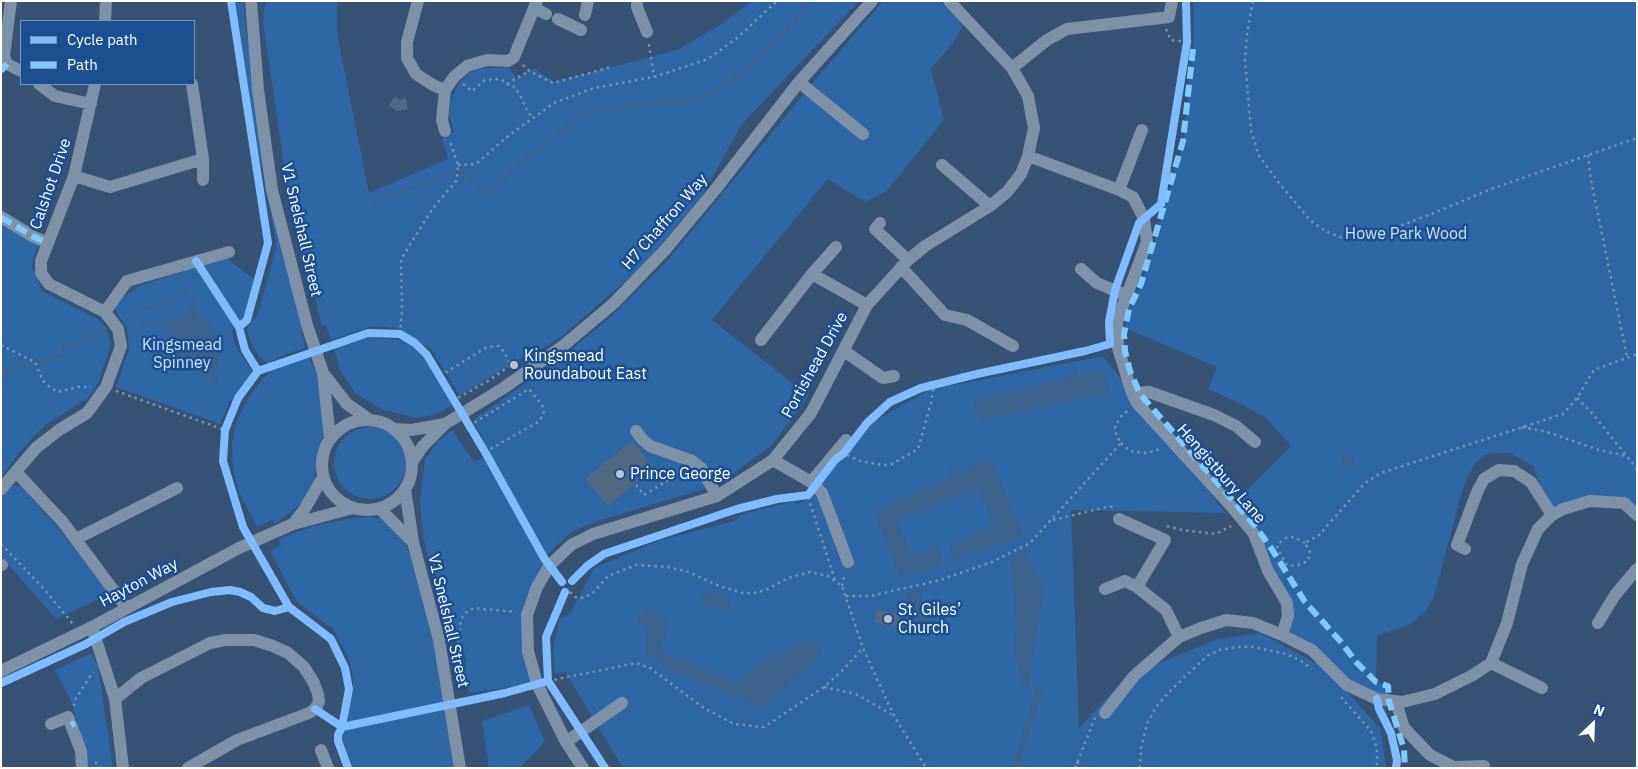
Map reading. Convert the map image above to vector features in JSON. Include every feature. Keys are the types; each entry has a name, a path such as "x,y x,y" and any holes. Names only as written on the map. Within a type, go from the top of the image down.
{"street":[{"path":"11,1 4,68 20,71"},
{"path":"105,20 106,1"},
{"name":"V1 Snelshall Street","path":"251,1 258,90 272,190 308,329 324,373 330,439"},
{"path":"418,1 407,42 407,58 416,74 445,90"},
{"path":"585,15 588,1"},
{"path":"637,1 637,7 647,32"},
{"name":"H7 Chaffron Way","path":"412,462 445,424 491,396 563,346 614,303 678,235 798,82 872,1"},
{"name":"Portishead Drive","path":"583,768 566,742 546,684 528,651 527,614 537,587 550,565 571,545 593,534 718,496 773,460 811,413 867,305 905,264 925,246 990,206 1007,192 1021,174 1028,156 1034,128 1028,96 1012,68 949,1"},
{"path":"1012,68 1048,40 1067,29 1169,17 1172,1"},
{"path":"445,131 442,120 445,90 454,77 467,66 487,60 508,61 514,57 535,5 552,16 581,30"},
{"path":"798,82 863,134"},
{"path":"41,85 55,96 91,104"},
{"name":"Calshot Drive","path":"1,217 34,237 48,243 74,176 95,85"},
{"path":"192,85 203,180"},
{"path":"1119,190 1142,130"},
{"name":"Hengistbury Lane","path":"1028,156 1133,197 1144,219 1148,242 1117,321 1118,344 1135,398 1254,534 1268,571 1287,603 1288,616 1282,635"},
{"path":"74,176 110,187 202,159"},
{"path":"942,165 990,206"},
{"path":"880,223 875,228 945,315 967,320 1013,346"},
{"path":"1,489 36,448 59,430 87,413 106,388 121,346 118,329 105,312 49,284 41,273 41,261 48,243"},
{"path":"761,340 812,274 836,247"},
{"path":"105,312 127,281 229,252"},
{"path":"1081,268 1097,283 1128,296"},
{"path":"812,274 867,305"},
{"path":"844,351 882,378 894,376"},
{"name":"V1 Snelshall Street","path":"324,373 347,404 370,420"},
{"path":"1135,398 1149,392 1214,415 1236,426 1255,442"},
{"path":"370,420 383,423 394,429 403,438 412,462 409,481 398,498 380,509 371,510 353,508 340,501 329,490 323,477 322,464 324,450 330,439 341,428 355,422 370,420"},
{"name":"H7 Chaffron Way","path":"394,429 411,430 445,424"},
{"path":"636,431 650,446 692,461 701,468 718,496"},
{"path":"809,490 848,443"},
{"path":"773,460 809,490 822,493 848,562"},
{"path":"1465,549 1457,545 1478,490 1484,479 1499,470 1514,471 1531,482 1552,514"},
{"path":"16,472 62,520 126,607"},
{"path":"293,524 304,510 323,477"},
{"path":"76,539 176,488"},
{"name":"V1 Snelshall Street","path":"405,489 413,542 439,640 460,768"},
{"path":"1105,713 1134,676 1179,637 1226,620 1252,623 1312,650 1348,685 1377,699 1396,702 1435,694 1473,675 1491,662 1506,623 1522,564 1538,529 1552,514 1563,508 1590,501 1624,503 1637,515"},
{"name":"Hayton Way","path":"1,670 92,627 126,607 268,534 293,524 353,508"},
{"name":"V1 Snelshall Street","path":"380,509 413,542"},
{"path":"1119,519 1165,540 1137,587"},
{"path":"1598,623 1614,596 1637,569"},
{"path":"1105,589 1125,582 1137,587 1166,610 1179,637"},
{"path":"92,627 115,699 123,768"},
{"path":"115,699 141,678 210,643 225,640 254,640 273,646 288,653 304,667 314,682 318,694 319,702 315,709 237,740 188,768"},
{"path":"1491,662 1542,688"},
{"path":"1396,702 1404,728 1430,755 1454,767 1484,766"},
{"path":"566,742 622,703"},
{"path":"51,724 71,713 82,751 82,768"},
{"path":"321,750 328,768"}],"path":[{"path":"408,338 396,334 402,309 401,259 433,208 457,180 458,165 476,164 508,136 554,103 594,88 654,77 708,59 737,38 777,1"},
{"path":"1252,1 1245,60 1251,130 1259,156 1310,220 1326,231 1340,237 1362,240 1491,189 1637,138"},
{"path":"1155,19 1156,23 1163,25 1169,33 1171,40 1187,38 1185,51"},
{"path":"647,32 654,77"},
{"path":"514,57 529,71 553,83 611,67"},
{"path":"506,84 529,71"},
{"path":"454,77 472,92 484,80 501,79 506,84 515,87 533,118"},
{"path":"1588,155 1594,197 1627,357"},
{"path":"1,346 36,363 43,381 58,392 78,387 106,388 225,434 228,422"},
{"path":"445,384 438,372 487,347 499,346 511,365 456,403 449,392"},
{"path":"1305,543 1319,535 1365,483 1381,473 1563,414 1577,398 1594,370 1637,354"},
{"path":"848,443 842,455 860,461 883,465 890,465 918,449 931,403 931,385 942,382"},
{"path":"469,426 529,389 542,406 544,414 538,422 483,449 490,460"},
{"path":"1135,398 1115,426 1120,444 1130,451 1144,453 1156,451 1170,440"},
{"path":"1577,398 1592,413 1637,469"},
{"path":"1521,427 1547,432 1599,450 1627,456"},
{"path":"846,596 871,596 940,580 992,562 1030,543 1120,444"},
{"path":"636,484 644,495 676,476 682,467 692,461"},
{"path":"809,490 835,581"},
{"path":"1294,537 1305,543 1310,552 1308,561 1291,566 1286,564 1277,547 1279,543 1286,538 1294,537"},
{"path":"1,544 50,595 69,617 78,633"},
{"path":"567,592 575,597 582,598 593,593 608,576 636,565 668,566 689,572 719,586 743,593 766,590 788,578 810,572 828,576 842,586 862,648 893,714 926,768"},
{"path":"458,644 461,620 465,613 474,608 507,610 527,614"},
{"path":"1140,768 1141,748 1147,724 1156,707 1207,656 1219,650 1254,647 1286,654 1301,660 1318,673"},
{"path":"548,672 546,684 636,663 650,668 704,708 734,724 764,727 824,687 842,671 862,648"},
{"path":"71,713 74,702 82,687 93,673 91,663"},
{"path":"824,687 856,694 893,714"},
{"path":"1337,692 1371,731 1377,748 1377,768"},
{"path":"92,758 101,768"},
{"path":"1077,762 1081,768"}],"green space":[{"path":"236,1 243,1 253,83 305,348 281,356 268,364 258,355 247,331 248,326 258,314 276,248 276,240 253,125"},
{"path":"268,1 337,1 337,34 369,193 448,159 442,139 454,132 449,115 451,100 458,84 469,73 483,68 510,68 516,79 534,68 554,82 677,50 720,25 752,1 859,1 742,124 703,194 642,267 561,337 528,357 526,355 460,396 431,349 406,333 395,328 372,326 331,340 326,325 322,326 287,185 263,22 264,8"},
{"path":"883,1 940,1 964,24 953,43 931,69 944,120 887,191 865,202 828,179 712,320 809,396 771,446 727,478 704,489 595,522 571,532 544,558 473,420 557,361 607,320 667,261 816,79"},
{"name":"Howe Park Wood","path":"1193,1 1637,1 1637,515 1624,503 1590,501 1552,515 1533,466 1510,453 1484,455 1473,466 1462,491 1434,597 1426,611 1411,624 1377,636 1376,681 1388,686 1389,701 1347,685 1312,650 1282,635 1287,603 1231,506 1291,446 1267,419 1241,404 1208,389 1217,367 1125,328 1129,309 1141,284 1154,243 1183,141 1194,36"},
{"name":"Kingsmead Spinney","path":"1,220 38,243 32,267 42,291 98,319 106,327 111,343 98,384 87,399 45,425 21,450 1,477"},
{"name":"Kingsmead Spinney","path":"226,258 254,279 245,314 232,331 235,345 253,372 229,403 220,424 116,387 129,350 127,328 114,308 123,297 141,285"},
{"path":"366,338 404,340 417,348 454,404 441,412 416,418 381,409 355,393 341,372 334,349"},
{"path":"308,356 315,370 320,369 325,417 314,479 303,502 275,524 273,520 257,527 239,492 233,471 232,444 236,423 248,398 272,370"},
{"path":"1103,356 1226,513 1071,510 1079,728 1127,676 1218,639 1260,633 1325,668 1380,728 1386,768 623,768 565,672 555,674 553,650 559,620 571,612 594,568 660,540 734,521 742,514 795,501 796,504 803,502 876,420 929,390"},
{"path":"370,427 390,433 400,443 406,463 400,483 390,493 370,499 350,493 340,483 334,463 340,443 350,433"},
{"path":"452,430 474,462 484,457 545,565 531,596 532,684 469,693 464,674 466,660 441,606 423,537 420,501 425,459 437,442"},
{"path":"4,486 21,486 56,525 110,594 56,619 1,556 1,489"},
{"path":"367,517 380,518 403,536 414,565 423,593 449,719 454,768 352,768 341,737 349,719 354,680 348,657 333,629 297,602 270,551 281,545 278,539 314,526"},
{"path":"91,653 98,666 113,768 86,768 85,753 72,703 55,670"},
{"path":"529,705 545,742 520,768 489,768 482,721"}],"shaded area":[{"path":"194,299 196,300 197,315 209,323 217,337 221,353 215,373 220,386 216,387 211,376 199,374 181,366 171,356 168,326 141,328 140,324 169,322 186,312"},
{"path":"1077,369 1078,376 1103,370 1111,393 980,420 973,400 1072,377 1071,370"},
{"path":"1353,453 1352,465 1341,469 1342,458"},
{"path":"991,458 1024,537 954,559 950,545 995,525 978,490 897,521 913,558 938,546 943,565 900,578 874,511 952,476 950,469 954,466 958,472"},
{"path":"1026,552 1044,587 1029,682 1031,687 1024,686 1013,651 1016,628 1011,559"},
{"path":"920,589 929,621 913,626 905,594"},
{"path":"717,592 730,598 731,609 723,611 713,608 703,602 700,595"},
{"path":"649,607 669,623 660,651 738,682 754,666 810,638 822,651 817,660 763,708 667,669 661,662 646,655 647,628 637,624 639,616"},
{"path":"1037,686 1044,688 1022,755 1022,768 1012,768"}],"building":[{"path":"395,96 399,100 406,98 408,109 396,111 389,105"},
{"name":"Prince George","path":"632,441 654,468 608,506 585,479"},
{"name":"St. Giles’ Church","path":"876,610 901,614 899,627 874,623"}],"waterway":[{"path":"372,204 449,173 467,176 485,193 586,111 654,101 674,104 697,99 732,82 787,30 812,1"},
{"path":"131,316 187,292"},
{"path":"1,372 61,356 65,346 81,343 104,331"}],"marked path":[{"path":"1193,49 1183,141 1141,284 1129,309 1124,334 1125,351 1130,371 1140,394 1256,527 1305,602 1357,663 1376,682 1388,686 1389,701 1404,749 1405,768"},
{"path":"1,71 7,64"},
{"path":"1,217 34,237 48,243"},
{"path":"71,725 75,723"}],"cycle path":[{"path":"231,1 268,243 247,320 239,327 245,350 258,371"},
{"path":"572,581 587,566 604,554 737,509 777,499 808,495 867,423 890,402 921,388 1110,344 1109,322 1115,290 1139,223 1161,204 1187,42 1186,1"},
{"path":"196,261 239,327"},
{"path":"548,681 505,693 342,727 349,689 345,668 331,639 289,607 243,527 223,461 225,430 238,398 258,371 368,333 400,334 415,343 427,355 485,452 544,558 562,582"},
{"path":"1,683 86,644 124,622 172,602 211,592 230,590 251,597 263,608 275,611 289,607"},
{"path":"565,592 546,637 548,681 605,768"},
{"path":"1377,699 1379,709 1391,733 1397,760 1396,768"},
{"path":"315,709 342,727 338,735 338,741 348,768"}],"place":[{"name":"Kingsmead Roundabout East","path":"514,365"},
{"name":"Prince George","path":"620,474"},
{"name":"St. Giles’ Church","path":"888,619"}]}
